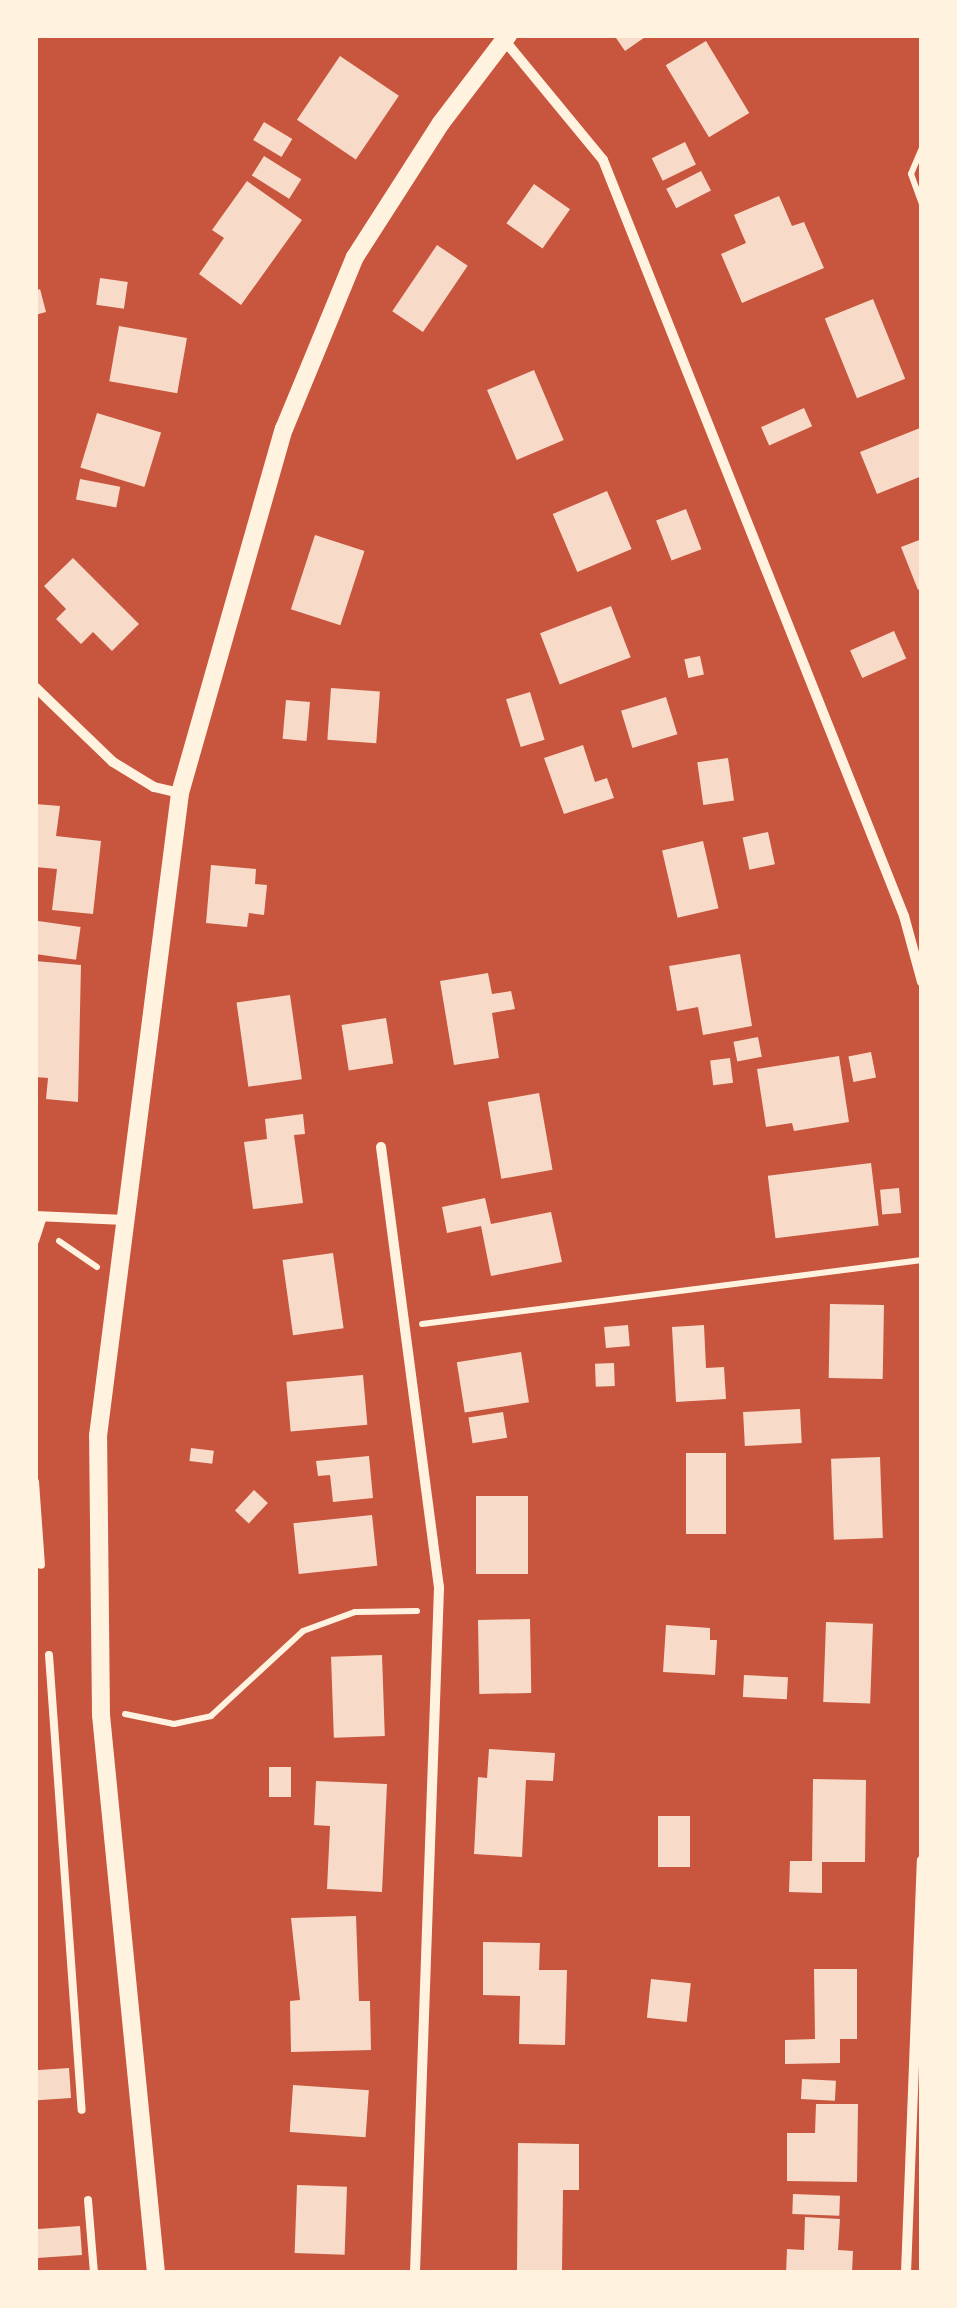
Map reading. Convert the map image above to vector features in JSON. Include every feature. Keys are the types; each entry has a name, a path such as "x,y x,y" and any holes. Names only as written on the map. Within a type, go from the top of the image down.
{"street":[{"path":"156,2273 101,1715 98,1436 180,793 284,430 355,257 441,122 507,38 603,160 904,916 922,982"},
{"path":"35,687 114,762 154,787 180,793"},
{"path":"381,1147 438,1613 414,2273"},
{"path":"39,1216 125,1220"},
{"path":"906,2273 922,1860"}],"lane":[{"path":"35,1241 39,1216"},
{"path":"35,1482 41,1565"},
{"path":"49,1655 82,2110"},
{"path":"88,2200 94,2273"}],"path":[{"path":"922,148 911,174 922,204"},
{"path":"404,1326 922,1260"},
{"path":"101,1715 133,1713 174,1724 212,1716 303,1630 356,1612 438,1613"}],"building":[{"path":"614,35 648,35 625,51"},
{"path":"706,41 749,113 709,137 666,65"},
{"path":"340,56 399,96 356,160 297,120"},
{"path":"264,122 292,139 281,157 253,140"},
{"path":"685,142 696,164 663,181 652,158"},
{"path":"264,156 301,179 289,199 252,176"},
{"path":"701,171 711,191 676,208 666,189"},
{"path":"247,181 302,220 241,305 199,274 224,238 212,230"},
{"path":"534,184 570,209 543,249 506,223"},
{"path":"779,196 792,226 804,222 824,268 742,303 721,254 746,243 734,215"},
{"path":"437,245 468,266 423,332 392,311"},
{"path":"100,278 128,282 124,309 96,305"},
{"path":"40,289 46,312 35,315 35,291"},
{"path":"873,299 905,379 857,398 825,318"},
{"path":"119,326 187,338 177,393 109,381"},
{"path":"534,370 564,440 517,460 487,390"},
{"path":"804,408 812,426 769,445 761,427"},
{"path":"97,413 161,433 144,487 80,468"},
{"path":"920,428 922,476 877,494 860,452"},
{"path":"80,479 120,487 116,507 76,500"},
{"path":"607,491 632,549 577,572 553,514"},
{"path":"686,509 701,549 672,561 656,520"},
{"path":"315,535 364,551 340,625 291,609"},
{"path":"922,539 922,588 918,590 901,547"},
{"path":"73,558 139,624 112,651 93,632 81,644 56,619 66,609 44,586"},
{"path":"611,606 631,657 560,685 540,633"},
{"path":"894,631 906,658 862,678 850,651"},
{"path":"700,656 704,675 688,678 684,659"},
{"path":"331,688 380,691 376,743 327,740"},
{"path":"530,692 545,740 521,747 506,699"},
{"path":"666,697 677,734 632,748 621,711"},
{"path":"286,700 310,702 307,741 283,739"},
{"path":"583,745 595,782 607,778 614,798 564,814 544,758"},
{"path":"728,758 734,801 703,805 697,762"},
{"path":"35,804 60,806 56,836 101,841 93,914 52,910 57,869 35,867"},
{"path":"768,832 775,864 749,870 743,837"},
{"path":"703,841 719,908 678,918 662,850"},
{"path":"211,865 256,869 255,884 267,885 264,915 249,913 247,927 206,923"},
{"path":"38,921 81,927 76,960 35,954"},
{"path":"740,954 752,1026 703,1035 698,1007 677,1011 669,966"},
{"path":"35,961 81,965 78,1102 46,1099 48,1078 35,1077"},
{"path":"488,973 492,994 511,991 515,1009 492,1013 499,1058 454,1065 440,981"},
{"path":"290,995 302,1079 248,1087 237,1003"},
{"path":"386,1018 393,1063 349,1070 342,1025"},
{"path":"758,1037 762,1057 737,1061 733,1042"},
{"path":"871,1052 876,1078 853,1082 848,1056"},
{"path":"839,1056 849,1122 794,1131 792,1123 766,1127 757,1069"},
{"path":"730,1058 733,1083 713,1085 710,1060"},
{"path":"539,1093 553,1170 501,1179 488,1102"},
{"path":"303,1114 305,1134 294,1135 303,1203 253,1209 244,1142 267,1139 265,1119"},
{"path":"871,1163 879,1226 775,1238 768,1176"},
{"path":"899,1188 901,1213 882,1215 880,1190"},
{"path":"485,1198 491,1224 551,1212 562,1262 491,1276 481,1226 447,1233 442,1207"},
{"path":"333,1253 344,1328 293,1335 282,1260"},
{"path":"830,1304 884,1305 883,1379 829,1378"},
{"path":"628,1325 630,1346 606,1348 604,1327"},
{"path":"704,1325 706,1368 724,1367 726,1399 676,1402 672,1327"},
{"path":"521,1352 529,1402 465,1413 457,1362"},
{"path":"614,1363 615,1386 596,1387 595,1364"},
{"path":"363,1375 367,1425 291,1432 286,1382"},
{"path":"800,1409 802,1443 745,1446 743,1412"},
{"path":"503,1412 507,1438 472,1443 468,1417"},
{"path":"191,1448 214,1451 212,1464 189,1461"},
{"path":"686,1453 726,1453 726,1534 686,1534"},
{"path":"369,1456 373,1498 333,1502 330,1475 318,1476 316,1461"},
{"path":"880,1457 883,1538 834,1540 831,1459"},
{"path":"254,1490 268,1503 249,1523 235,1510"},
{"path":"476,1496 528,1496 528,1574 476,1574"},
{"path":"372,1515 377,1566 299,1574 293,1523"},
{"path":"530,1619 531,1693 479,1694 478,1620"},
{"path":"826,1622 873,1624 870,1704 823,1702"},
{"path":"666,1625 710,1628 710,1640 717,1640 715,1675 663,1672"},
{"path":"382,1655 385,1736 334,1738 331,1657"},
{"path":"744,1675 788,1677 787,1699 743,1697"},
{"path":"489,1749 555,1753 553,1781 526,1780 522,1857 474,1854 478,1777 487,1778"},
{"path":"269,1767 291,1767 291,1797 269,1797"},
{"path":"813,1779 866,1780 865,1862 822,1862 822,1893 789,1892 790,1861 812,1861"},
{"path":"316,1781 387,1784 382,1892 327,1889 330,1826 314,1825"},
{"path":"658,1816 690,1816 690,1867 658,1867"},
{"path":"356,1916 359,2001 370,2001 371,2050 291,2052 290,2001 300,2000 291,1918"},
{"path":"483,1942 540,1943 539,1970 567,1970 565,2045 519,2044 520,1996 483,1995"},
{"path":"814,1969 857,1969 857,2039 840,2039 840,2063 785,2064 785,2040 815,2039"},
{"path":"651,1979 691,1983 687,2022 647,2018"},
{"path":"69,2068 71,2098 37,2100 35,2070"},
{"path":"802,2079 836,2081 835,2101 801,2099"},
{"path":"293,2085 369,2090 366,2137 290,2132"},
{"path":"816,2104 858,2104 857,2182 787,2181 787,2133 815,2133"},
{"path":"518,2143 579,2144 579,2190 563,2190 562,2271 517,2271"},
{"path":"297,2185 347,2187 345,2255 295,2253"},
{"path":"793,2194 840,2196 839,2216 792,2214"},
{"path":"805,2217 840,2219 838,2250 853,2251 852,2273 786,2273 787,2249 804,2250"},
{"path":"80,2226 82,2255 37,2258 35,2229"}]}
